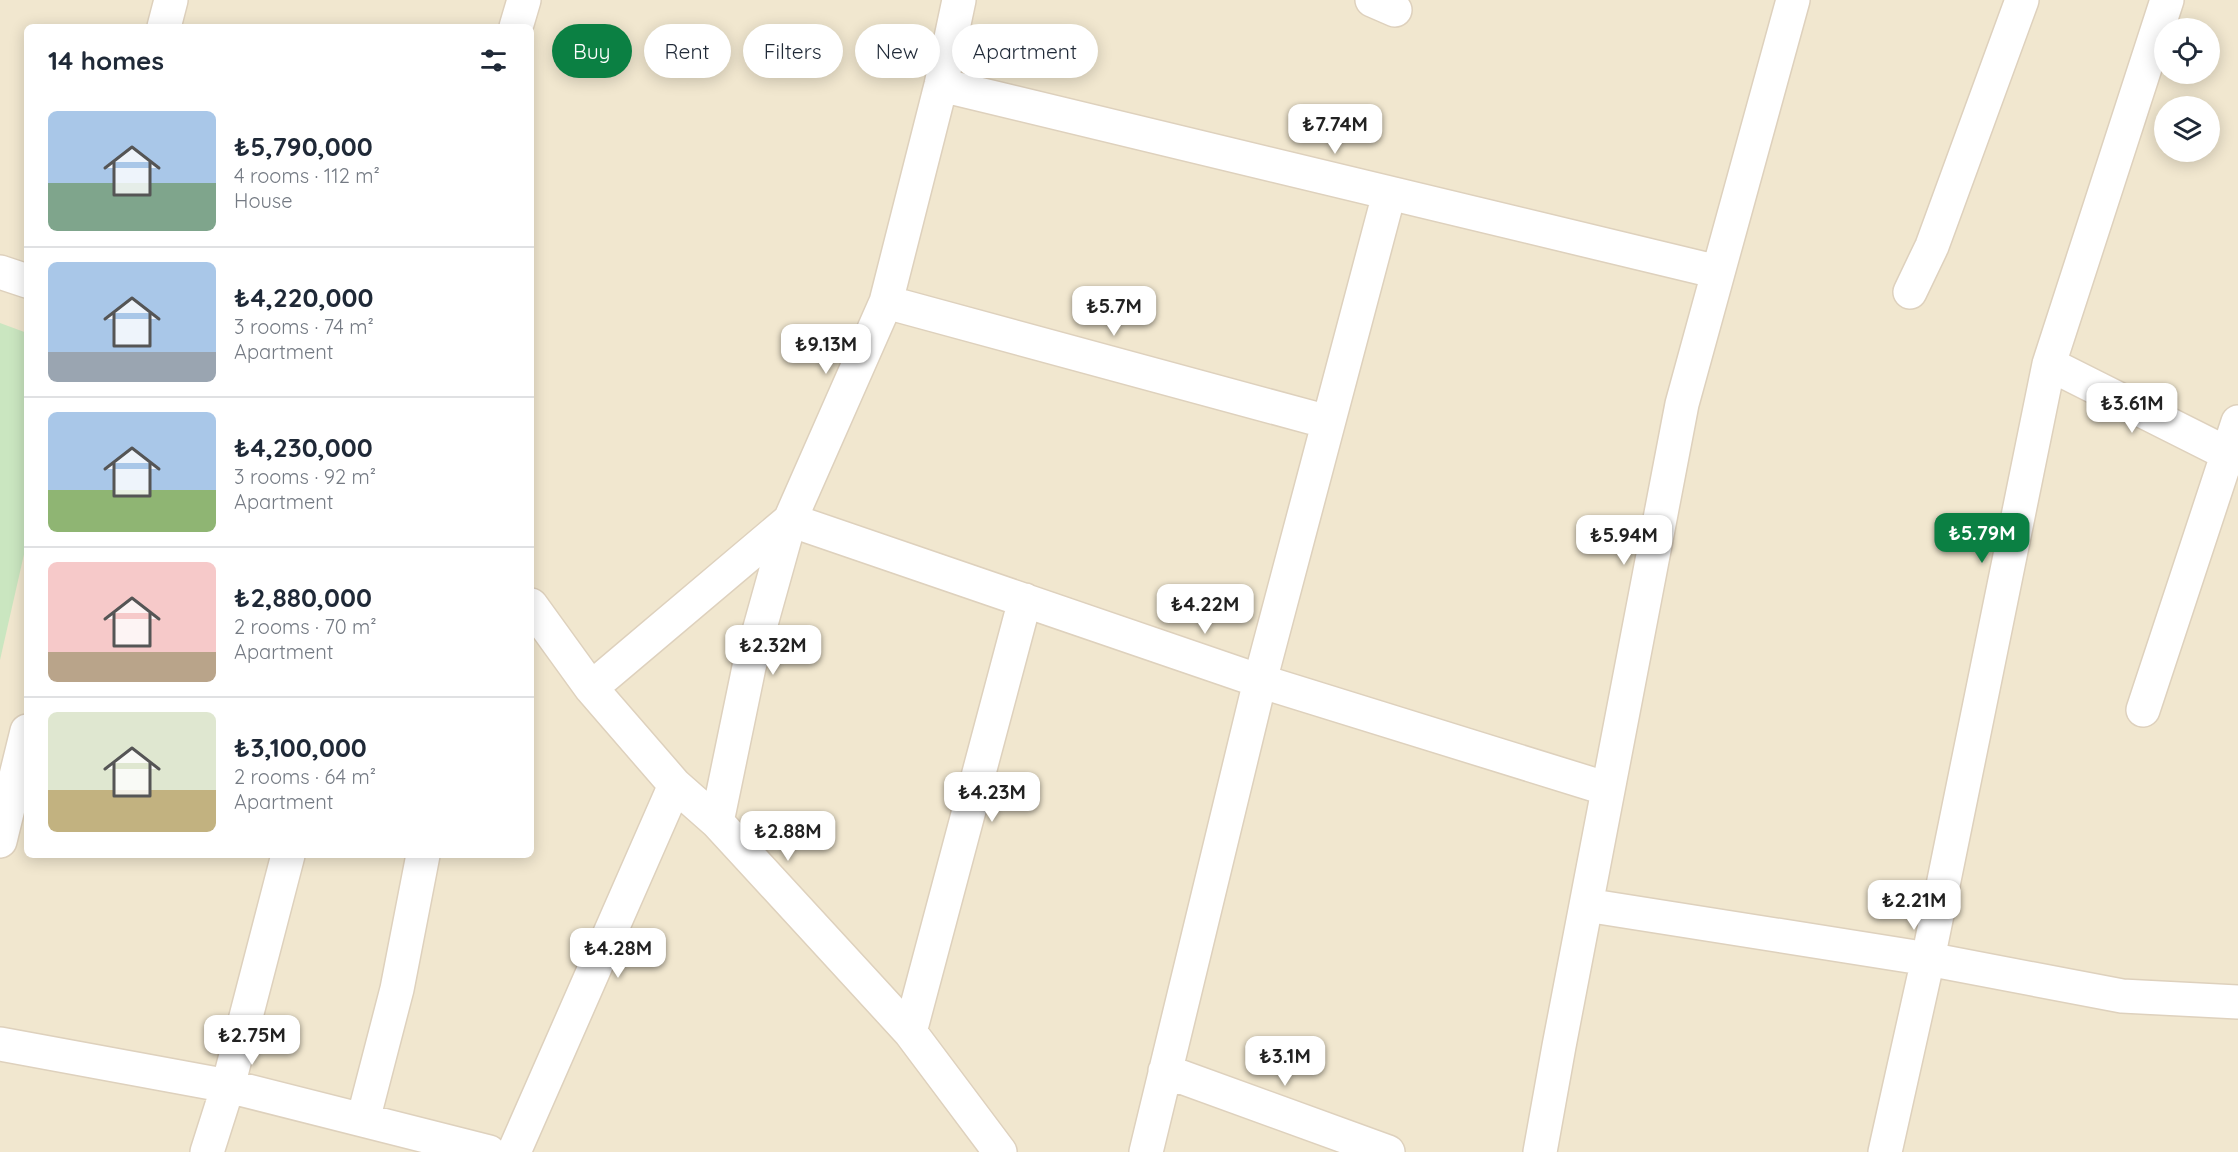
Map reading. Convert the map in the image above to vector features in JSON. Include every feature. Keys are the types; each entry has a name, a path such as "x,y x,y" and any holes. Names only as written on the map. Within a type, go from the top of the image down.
{"street":[{"path":"165,24 171,0"},
{"path":"517,24 524,0"},
{"path":"717,822 749,667 790,520 886,302 941,85 959,0"},
{"path":"1541,1152 1682,404 1792,0"},
{"path":"1910,292 1932,246 2022,0"},
{"path":"1885,1152 1928,959 2049,364 2167,0"},
{"path":"941,85 1718,272"},
{"path":"1146,1152 1260,681 1389,194"},
{"path":"0,272 24,280"},
{"path":"886,302 1328,422"},
{"path":"2049,364 2233,456"},
{"path":"2143,710 2233,456 2238,422"},
{"path":"790,520 1260,681 1608,789"},
{"path":"591,688 790,520"},
{"path":"910,1032 1025,600"},
{"path":"534,609 591,688 675,785 717,822 910,1032 1000,1152"},
{"path":"0,841 24,744"},
{"path":"514,1152 675,785"},
{"path":"207,1152 228,1086 287,858"},
{"path":"363,1120 397,989 422,858"},
{"path":"1586,904 1928,959 2122,996 2238,1002"},
{"path":"0,1044 228,1086 484,1151"},
{"path":"1165,1071 1388,1152"}],"shaded area":[{"path":"0,0 2238,0 2238,1152 0,1152"}],"green space":[{"path":"0,323 24,332 24,554 0,660"}]}
